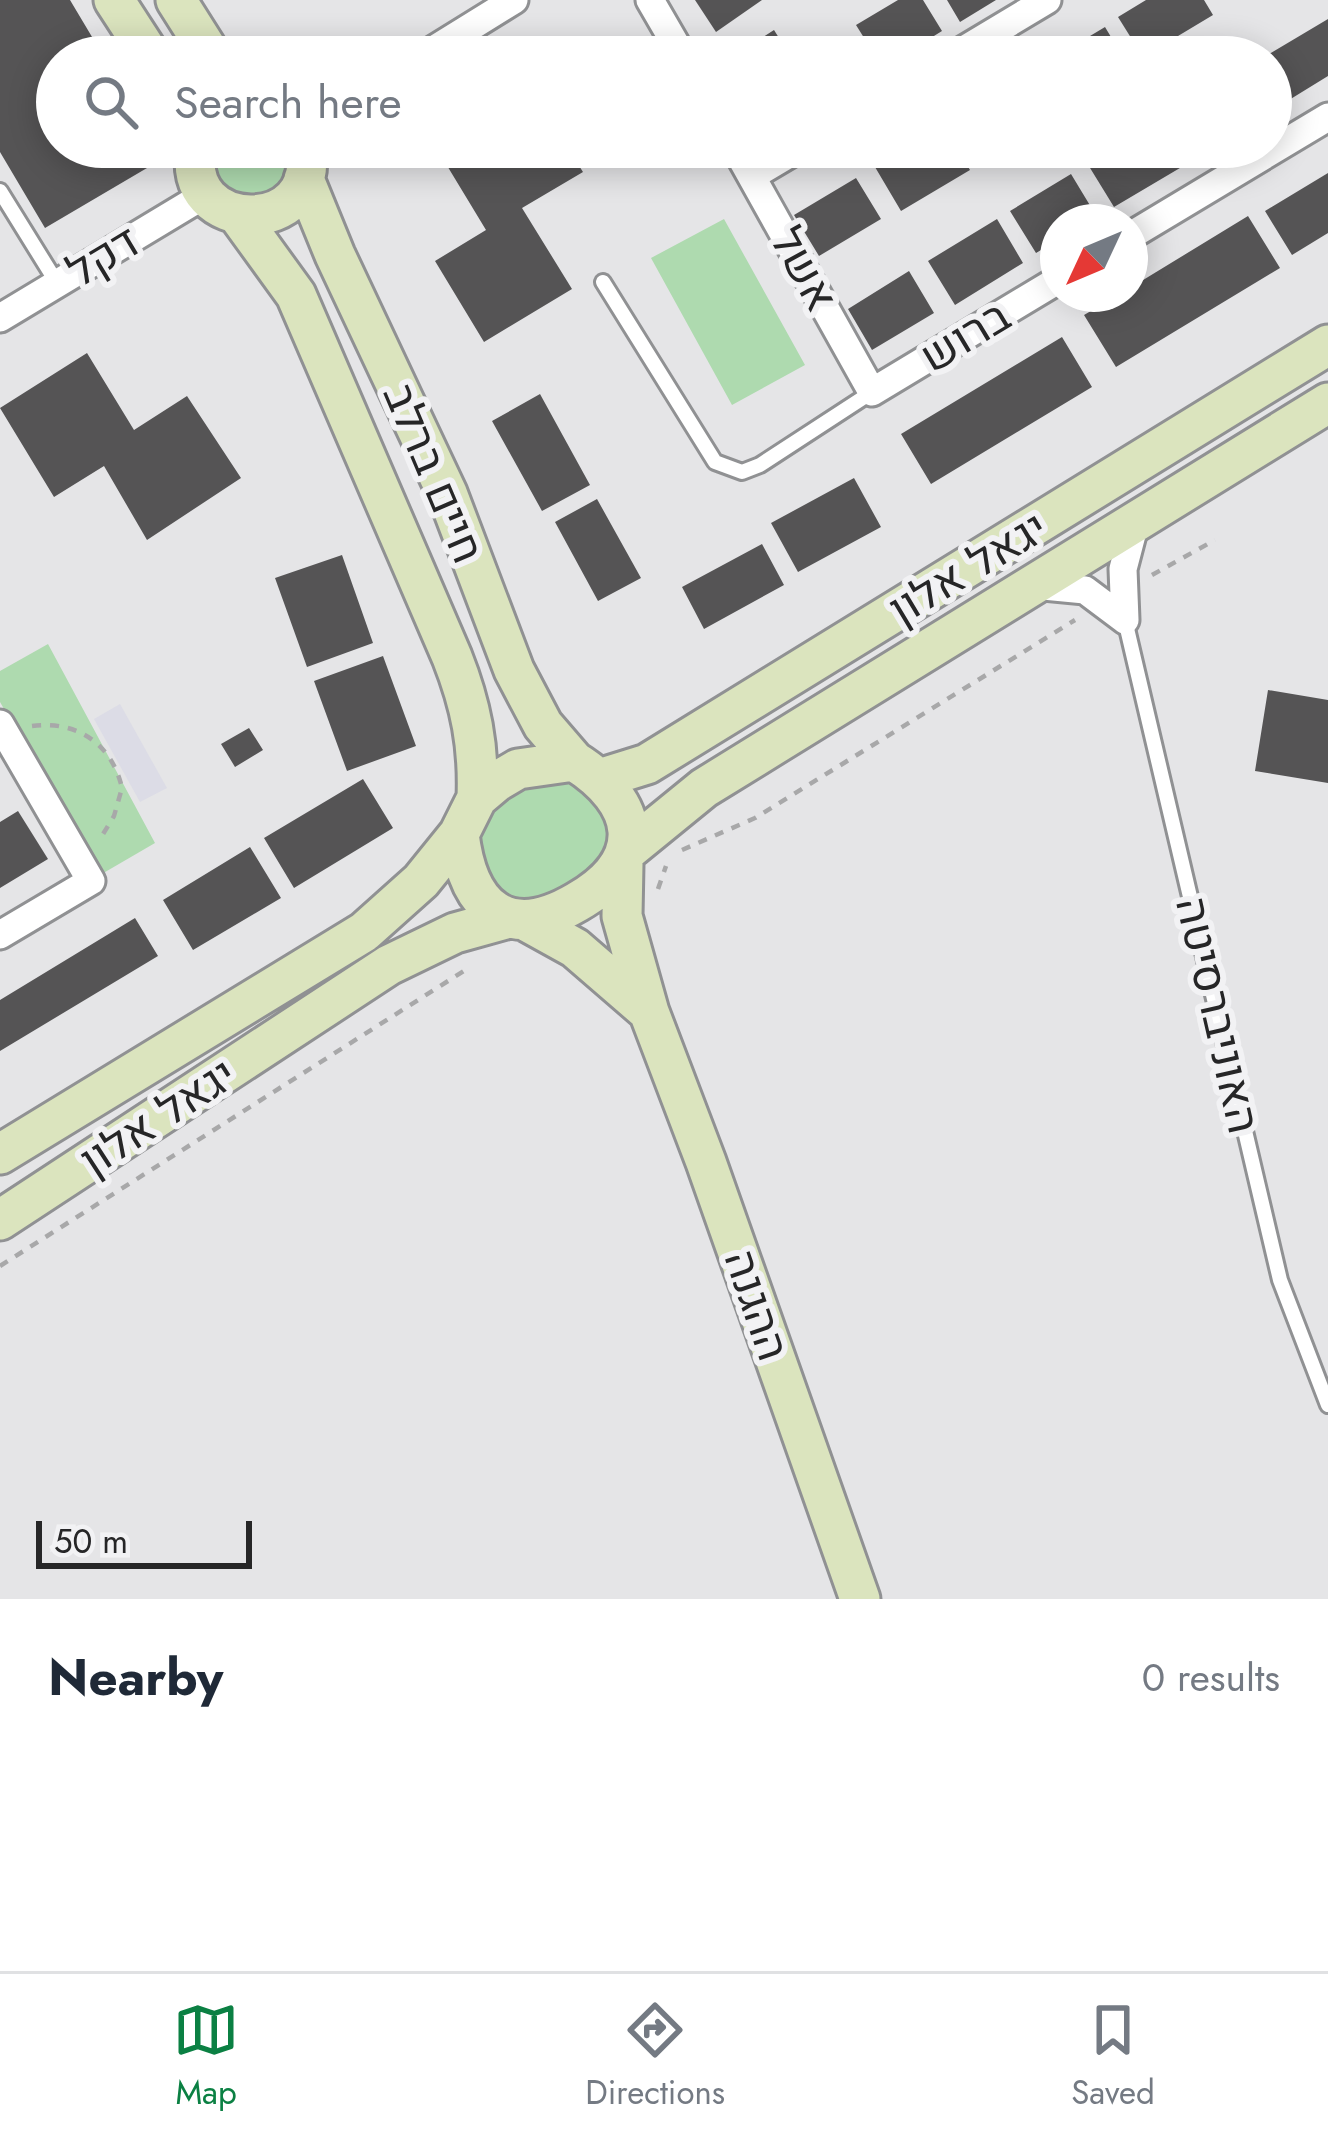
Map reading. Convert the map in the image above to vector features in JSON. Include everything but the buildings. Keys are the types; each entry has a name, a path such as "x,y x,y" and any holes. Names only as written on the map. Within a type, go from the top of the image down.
{"street":[{"path":"114,0 137,36"},
{"path":"176,0 199,36"},
{"path":"456,36 514,0"},
{"path":"650,0 671,36"},
{"path":"987,36 1047,0"},
{"path":"1292,139 1328,117"},
{"path":"197,168 197,177 222,205 273,212 288,203 303,168"},
{"name":"חיים ברלב","path":"311,168 335,255 447,493 514,670 543,724 588,770"},
{"name":"אשל","path":"747,168 872,392"},
{"path":"752,176 766,168"},
{"path":"1148,225 1243,168"},
{"name":"דקל","path":"0,317 57,283 222,205"},
{"name":"חיים ברלב","path":"222,205 296,295 452,657 472,707 479,760 477,798"},
{"name":"ברוש","path":"872,392 1040,291"},
{"name":"יגאל אלון","path":"588,770 647,764 1328,345"},
{"name":"יגאל אלון","path":"626,857 704,788 1328,403"},
{"name":"האוניברסיטה","path":"1125,620 1124,568 1135,523"},
{"path":"1033,585 1085,590 1125,620"},
{"path":"0,934 86,871 2,728"},
{"path":"518,769 588,770 624,812 626,857 591,894 546,919 518,920 474,889 463,868 459,834 477,798 518,769"},
{"name":"יגאל אלון","path":"0,1154 364,932 421,880 459,834"},
{"name":"ההגנה","path":"626,857 622,916 649,1012 860,1599"},
{"name":"יגאל אלון","path":"0,1220 389,965 455,934 518,920"},
{"name":"ההגנה","path":"518,920 575,947 649,1012"}],"lane":[{"path":"0,191 57,283"},
{"path":"603,282 715,462 742,472 760,465 872,392"},
{"name":"האוניברסיטה","path":"1125,620 1280,1280 1328,1405"}],"path":[{"path":"1124,586 1144,580 1215,540"},
{"path":"657,893 677,851 706,843 755,818 1079,617"},
{"path":"2,728 54,724 90,735 122,783 111,823 86,871"},
{"path":"0,1266 482,960"}],"shaded area":[{"path":"120,704 167,788 140,802 94,719"}],"green space":[{"path":"211,168 303,168 303,172 238,213"},
{"path":"724,219 805,365 732,405 651,258"},
{"path":"48,644 155,843 100,875 0,702 0,671"},
{"path":"572,764 625,833 579,896 492,904 470,813"}]}
